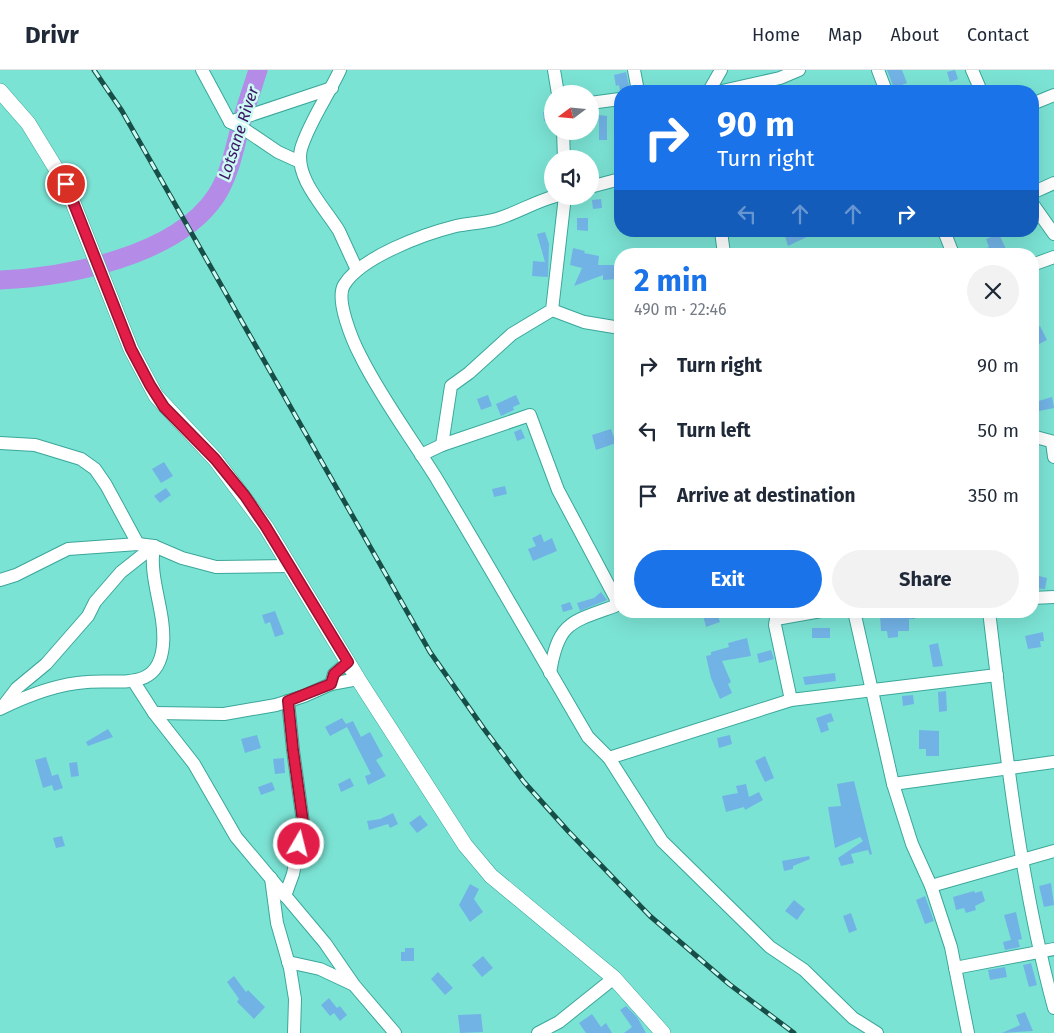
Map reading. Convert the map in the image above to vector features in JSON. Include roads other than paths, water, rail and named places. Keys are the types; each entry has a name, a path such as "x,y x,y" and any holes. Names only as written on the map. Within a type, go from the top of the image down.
{"street":[{"path":"202,70 230,122 240,126 278,152 300,162"},
{"path":"340,70 310,128 301,150 300,162 309,184 338,231 357,270"},
{"path":"554,70 556,85"},
{"path":"634,70 637,85"},
{"path":"712,85 721,70"},
{"path":"749,85 780,78 799,70"},
{"path":"878,70 884,85"},
{"path":"972,70 978,85"},
{"path":"230,122 332,88"},
{"path":"0,91 28,123 66,184 131,349 156,396 215,459 245,496 290,566 358,679 465,845 491,876 614,978 663,1033"},
{"path":"1039,101 1054,95"},
{"path":"599,102 614,100"},
{"path":"599,185 614,181"},
{"path":"1039,190 1054,183"},
{"path":"544,199 495,220 456,226 410,240 357,270 343,286 341,302 360,355 379,390 421,455 588,736 609,758 662,841 770,947 804,970 853,1018 877,1033"},
{"path":"552,310 564,205"},
{"path":"1039,213 1054,234"},
{"path":"1039,262 1054,257"},
{"path":"552,310 584,322 614,327"},
{"path":"442,445 451,386 512,334 552,310"},
{"path":"421,455 442,445 530,415 558,490 614,594"},
{"path":"1039,438 1053,442 1054,457"},
{"path":"0,443 35,446 81,459 95,470 106,485 138,544"},
{"path":"0,580 16,575 68,549 138,544 154,546 182,558 216,567 290,566"},
{"path":"0,709 24,697 86,682 134,682 156,670 164,643 154,546"},
{"path":"0,709 17,688 46,664 88,616 95,602 121,572 154,546"},
{"path":"1039,598 1054,597"},
{"path":"550,673 554,649 564,631 573,622 614,606"},
{"path":"782,618 776,619 774,625 791,700"},
{"path":"856,618 893,784 912,844 931,886 951,947 968,1033"},
{"path":"990,618 1008,768 1022,859 1039,952 1054,1008"},
{"path":"331,684 334,674 348,662"},
{"path":"609,758 791,700 997,675"},
{"path":"154,713 216,716 288,701 331,684 358,679"},
{"path":"134,682 154,713 194,764 236,837 325,943 354,985 395,1033"},
{"path":"285,896 293,874 303,822 288,701"},
{"path":"893,784 1054,762"},
{"path":"931,886 1054,850"},
{"path":"271,878 277,923 288,962 295,999 294,1033"},
{"path":"956,968 1054,949"},
{"path":"288,962 320,969 354,985"},
{"path":"538,1033 558,1022 614,978"}],"waterway":[{"name":"Lotsane River","path":"0,280 56,274 118,259 148,248 175,234 198,217 221,188 231,163 258,70"}],"railway":[{"path":"94,70 122,111 430,652 484,729 524,782 568,831 650,916 729,984 794,1033"}]}
